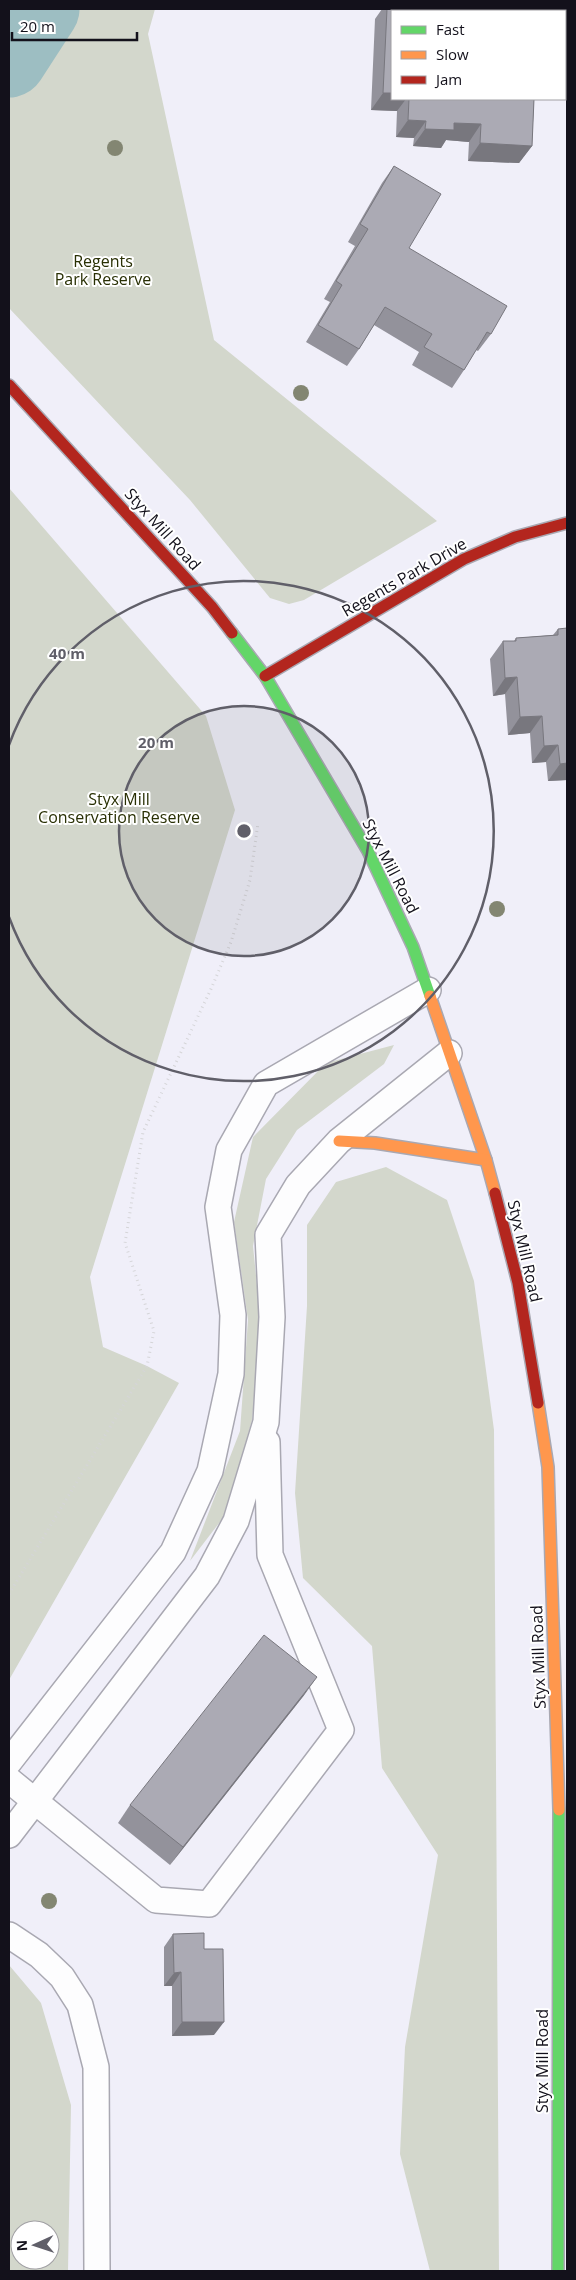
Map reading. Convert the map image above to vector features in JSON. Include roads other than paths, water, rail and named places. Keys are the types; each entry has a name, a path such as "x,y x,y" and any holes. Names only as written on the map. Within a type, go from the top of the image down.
{"street":[{"name":"Styx Mill Road","path":"9,385 212,606 265,676 368,851 413,947 486,1160 518,1283 548,1467 558,1800 558,2271"},
{"name":"Regents Park Drive","path":"265,676 464,559 515,537 567,522"},
{"path":"339,1141 375,1143 486,1160"}],"lane":[{"path":"9,1762 173,1552 210,1471 231,1374 233,1315 218,1207 229,1150 266,1084 428,990"},
{"path":"9,1780 156,1900 209,1904 341,1730 270,1554 266,1422 272,1318 268,1235 298,1185 339,1141 449,1053"},
{"path":"9,1835 208,1576 236,1521 266,1422"},
{"path":"9,1936 39,1955 62,1977 80,2005 96,2067 97,2271"}],"waterway":[{"path":"9,60 42,9"}],"park label":[{"name":"Regents Park Reserve","path":"103,270"},
{"name":"Styx Mill Conservation Reserve","path":"119,808"}]}
